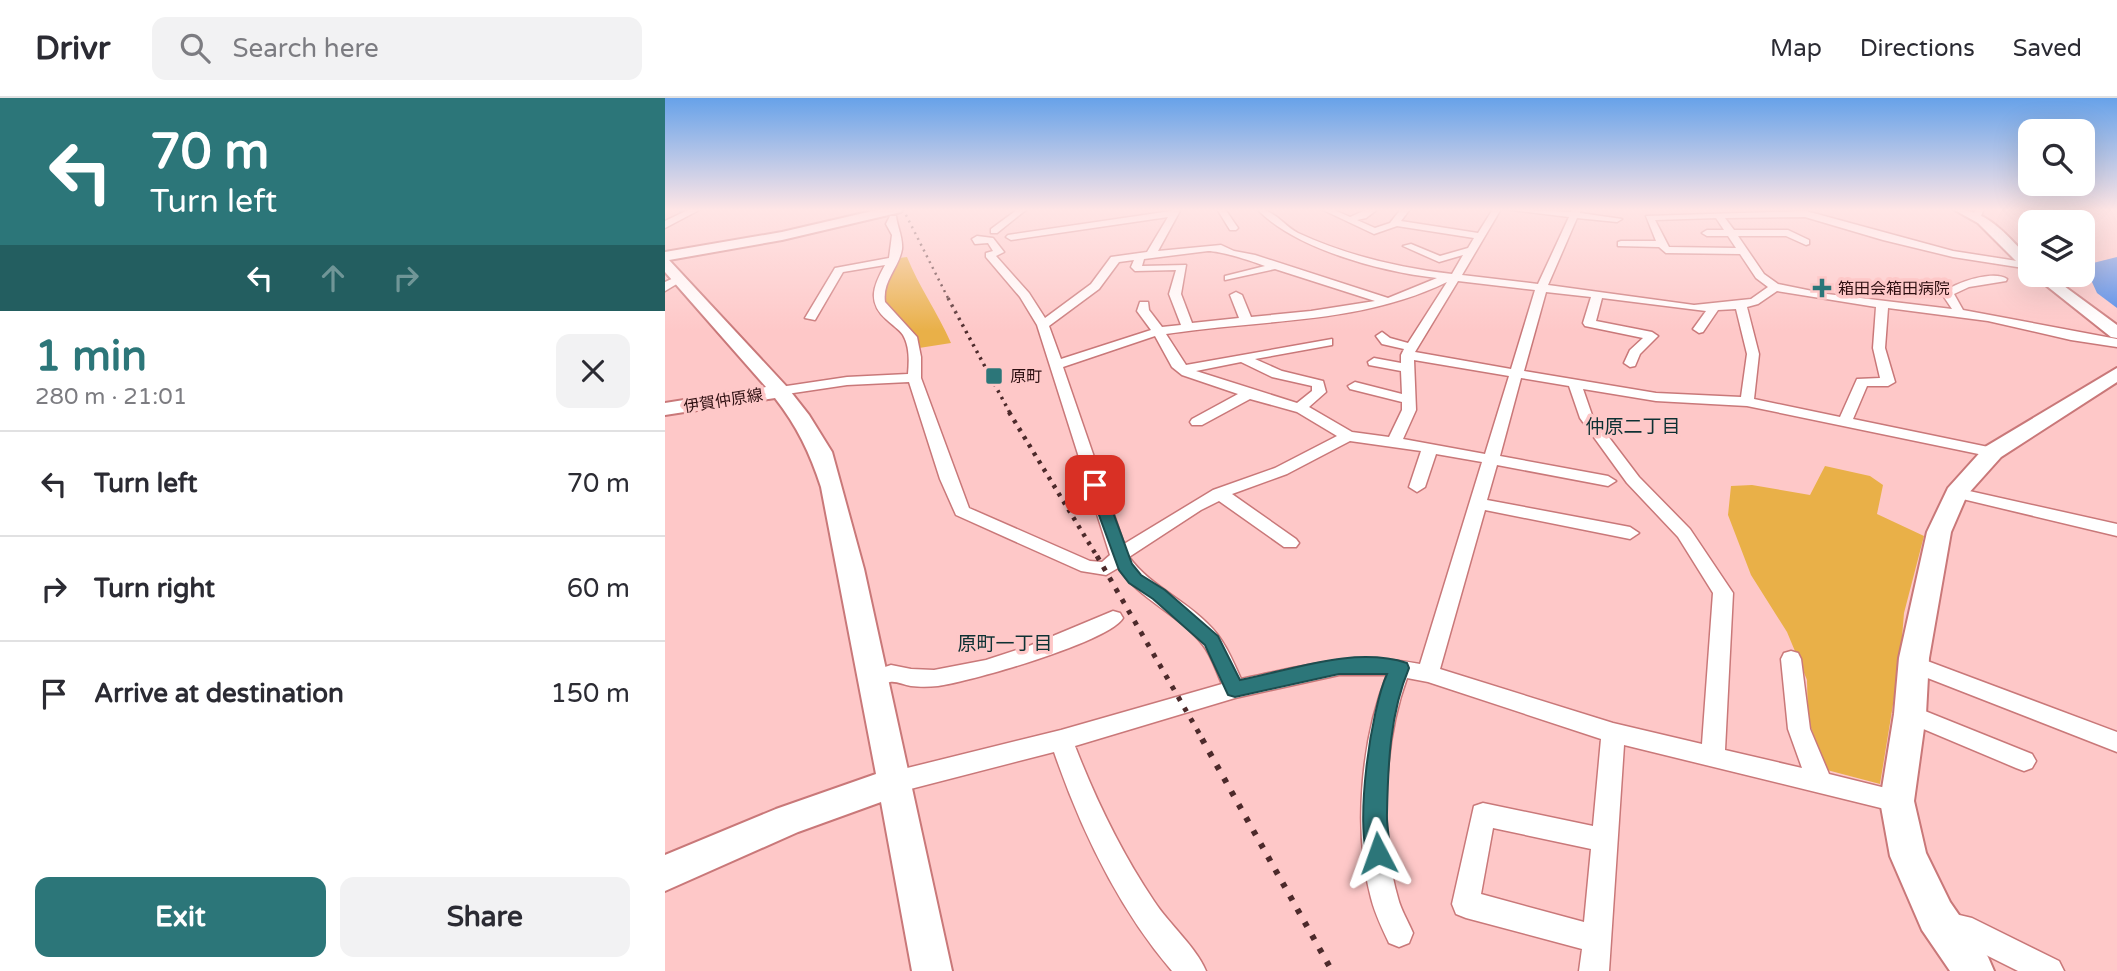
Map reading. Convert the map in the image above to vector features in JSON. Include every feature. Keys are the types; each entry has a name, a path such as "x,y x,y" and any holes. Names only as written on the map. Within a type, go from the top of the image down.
{"street":[{"path":"665,256 702,250"},
{"path":"896,250 879,302 886,313 906,329 917,357 914,378 954,496 962,511 1087,568 1106,569 1119,556 1219,494 1281,471 1348,436"},
{"path":"998,250 991,257 1025,295 1043,325 1119,556 1135,579 1159,594 1212,641 1235,689"},
{"path":"1149,250 1136,267 1139,269 1182,267 1175,294 1188,327"},
{"path":"1043,325 1083,296 1114,266 1115,259 1147,253 1195,250"},
{"path":"1224,250 1388,302"},
{"path":"1334,250 1395,270 1694,309 1754,302 1775,287"},
{"path":"1418,250 1440,258 1471,250"},
{"path":"1394,442 1409,410 1409,357 1450,278 1471,250"},
{"path":"1428,674 1476,503 1541,289 1558,250"},
{"path":"1666,250 1743,251 1760,276 1775,287 1827,297 1958,313 2117,343"},
{"path":"1889,253 1907,250"},
{"path":"1939,250 2018,267"},
{"path":"811,318 839,270 894,260"},
{"path":"1229,278 1276,265"},
{"path":"670,277 780,391 802,419 821,452 832,487 932,971"},
{"path":"1055,366 1112,345 1159,332 1354,309 1388,302 1450,278"},
{"path":"1958,313 1957,306 1948,294 1952,289 2002,279"},
{"path":"2056,287 2117,333"},
{"path":"1235,295 1246,320"},
{"path":"1597,295 1589,323 1652,336 1634,353 1630,363"},
{"path":"1143,304 1143,311 1150,317 1177,364 1183,369 1249,394 1300,408 1348,436 1430,447 1608,481"},
{"path":"1845,422 1862,382 1888,382 1879,348 1883,321 1882,304"},
{"path":"1741,305 1753,354 1747,402"},
{"path":"1699,329 1714,308"},
{"path":"1382,336 1409,357"},
{"path":"1183,369 1328,342"},
{"path":"1374,362 1409,357 1516,372 1575,385 1656,397 1747,402 1993,452"},
{"path":"1242,358 1277,374 1318,384 1319,392 1300,408"},
{"path":"1974,971 1936,916 1909,856 1897,800 1910,714 1914,664 1939,532 1956,493 1993,452 2117,374"},
{"path":"780,391 847,381 914,378"},
{"path":"1575,385 1585,415 1633,480 1683,533 1723,593 1713,755"},
{"path":"1355,386 1409,400"},
{"name":"伊賀仲原線","path":"665,409 780,391"},
{"path":"1197,422 1249,394"},
{"path":"1417,487 1430,447"},
{"path":"1956,493 2117,530"},
{"path":"1219,494 1290,543"},
{"path":"1476,503 1630,533"},
{"path":"872,680 891,673 903,677 942,678 965,673 1033,655 1112,618"},
{"path":"1791,659 1799,729 1819,780"},
{"path":"1914,664 2117,742"},
{"path":"665,873 788,820 895,782 1061,740 1235,689 1339,667 1370,665 1428,674 1613,733 1897,800"},
{"path":"1399,933 1383,896 1375,815 1383,723 1389,691 1400,668"},
{"path":"1910,714 2024,761"},
{"path":"1594,971 1613,733"},
{"path":"1061,740 1113,858 1148,915 1191,971"},
{"path":"1596,939 1466,904 1483,814 1604,840"},
{"path":"1944,926 1962,928 2049,971"}],"shaded area":[{"path":"907,257 951,343 919,348 910,328 883,299 899,258"},
{"path":"1825,466 1870,476 1883,485 1877,514 1924,536 1904,613 1900,662 1880,784 1827,770 1808,720 1807,680 1787,632 1751,575 1728,515 1731,486 1752,485 1810,495"}],"water":[{"path":"2117,257 2117,308 2097,293 2094,287 2095,262"}],"railway":[{"path":"924,250 949,300"},
{"path":"948,298 1010,413"},
{"path":"1009,412 1098,558"},
{"path":"1097,556 1203,740"},
{"path":"1202,739 1332,971"}],"place":[{"name":"箱田会箱田病院","path":"1822,288"},
{"name":"原町","path":"994,376"}],"district":[{"name":"仲原二丁目","path":"1633,426"},
{"name":"原町一丁目","path":"1005,643"}],"route":[{"path":"1095,485 1119,556 1125,566 1135,579 1159,594 1212,641 1235,689 1339,667 1370,665 1400,668 1389,691 1383,723 1375,815 1378,853"}]}
